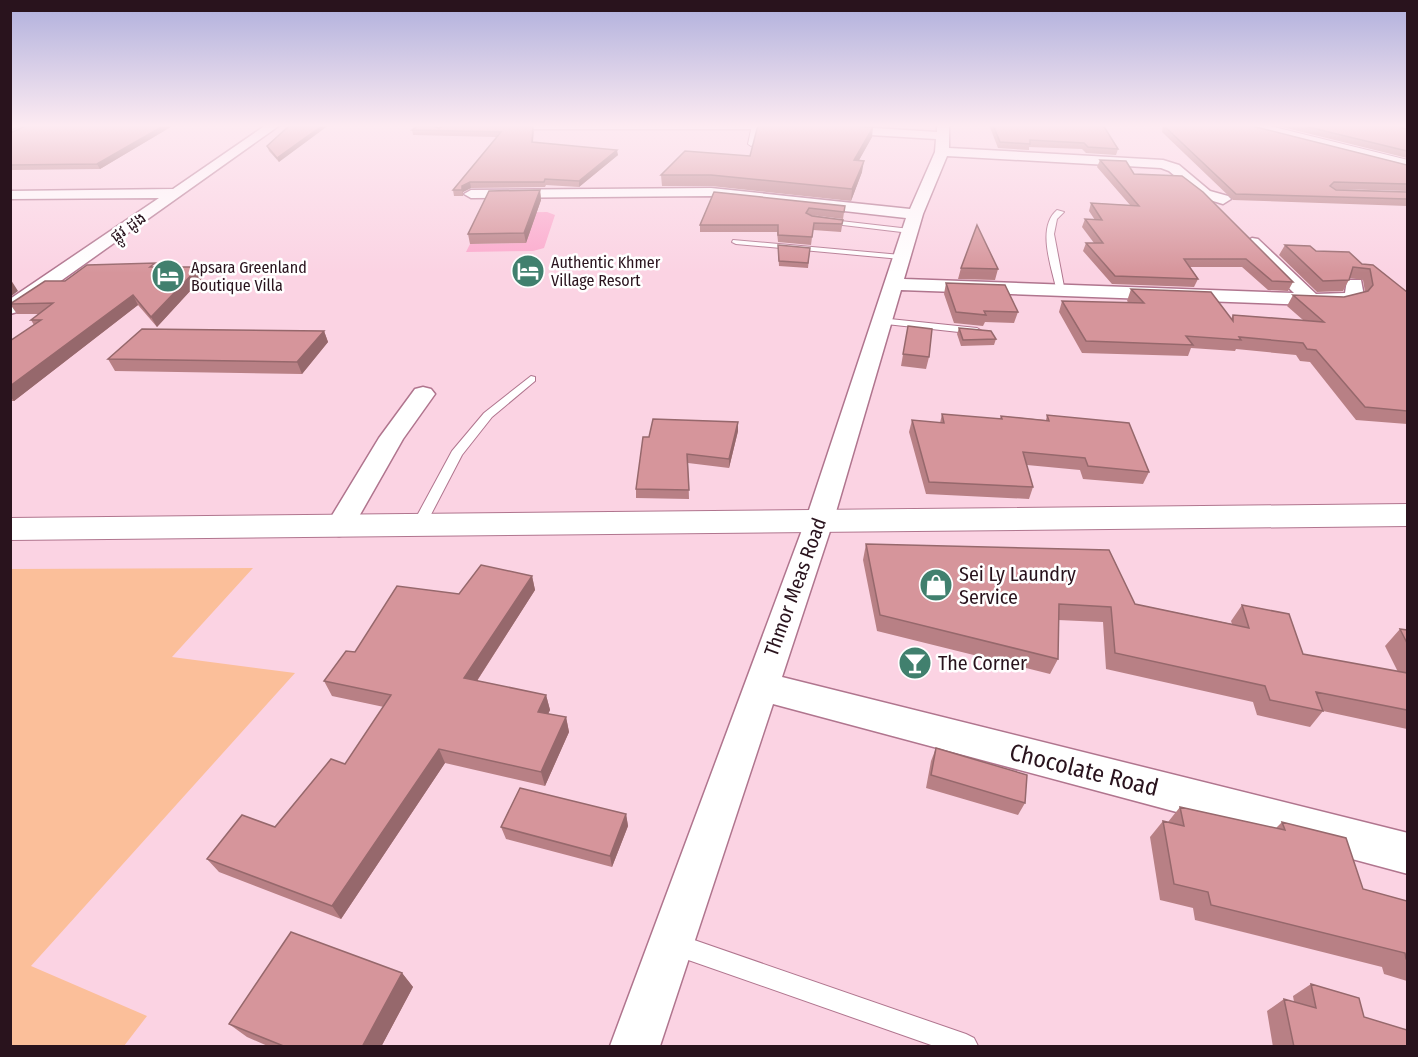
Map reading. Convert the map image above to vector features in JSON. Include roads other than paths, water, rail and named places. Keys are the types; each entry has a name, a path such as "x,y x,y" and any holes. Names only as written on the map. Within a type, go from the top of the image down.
{"street":[{"name":"ផ្លូវ ដូង","path":"10,308 202,174"},
{"name":"Thmor Meas Road","path":"634,1047 819,522 880,321 894,284 901,257 903,217 924,174"},
{"path":"1182,174 1205,194 1223,200"},
{"path":"471,194 711,192 903,217"},
{"path":"10,195 175,193"},
{"path":"1251,241 1311,299"},
{"path":"894,284 1061,292 1338,300 1354,296 1354,284"},
{"path":"339,527 391,438 423,394"},
{"path":"10,529 1407,515"},
{"name":"Chocolate Road","path":"760,686 1407,854"}],"lane":[{"path":"1060,212 1053,218 1050,234 1061,292"},
{"path":"812,219 889,229 903,217"},
{"path":"736,242 901,257"},
{"path":"880,321 987,332"},
{"path":"419,525 456,454 488,415 531,379"},
{"path":"670,942 966,1047"}],"place":[{"name":"Authentic Khmer Village Resort","path":"528,271"},
{"name":"Apsara Greenland Boutique Villa","path":"168,276"},
{"name":"Sei Ly Laundry Service","path":"936,585"},
{"name":"The Corner","path":"915,663"}]}
